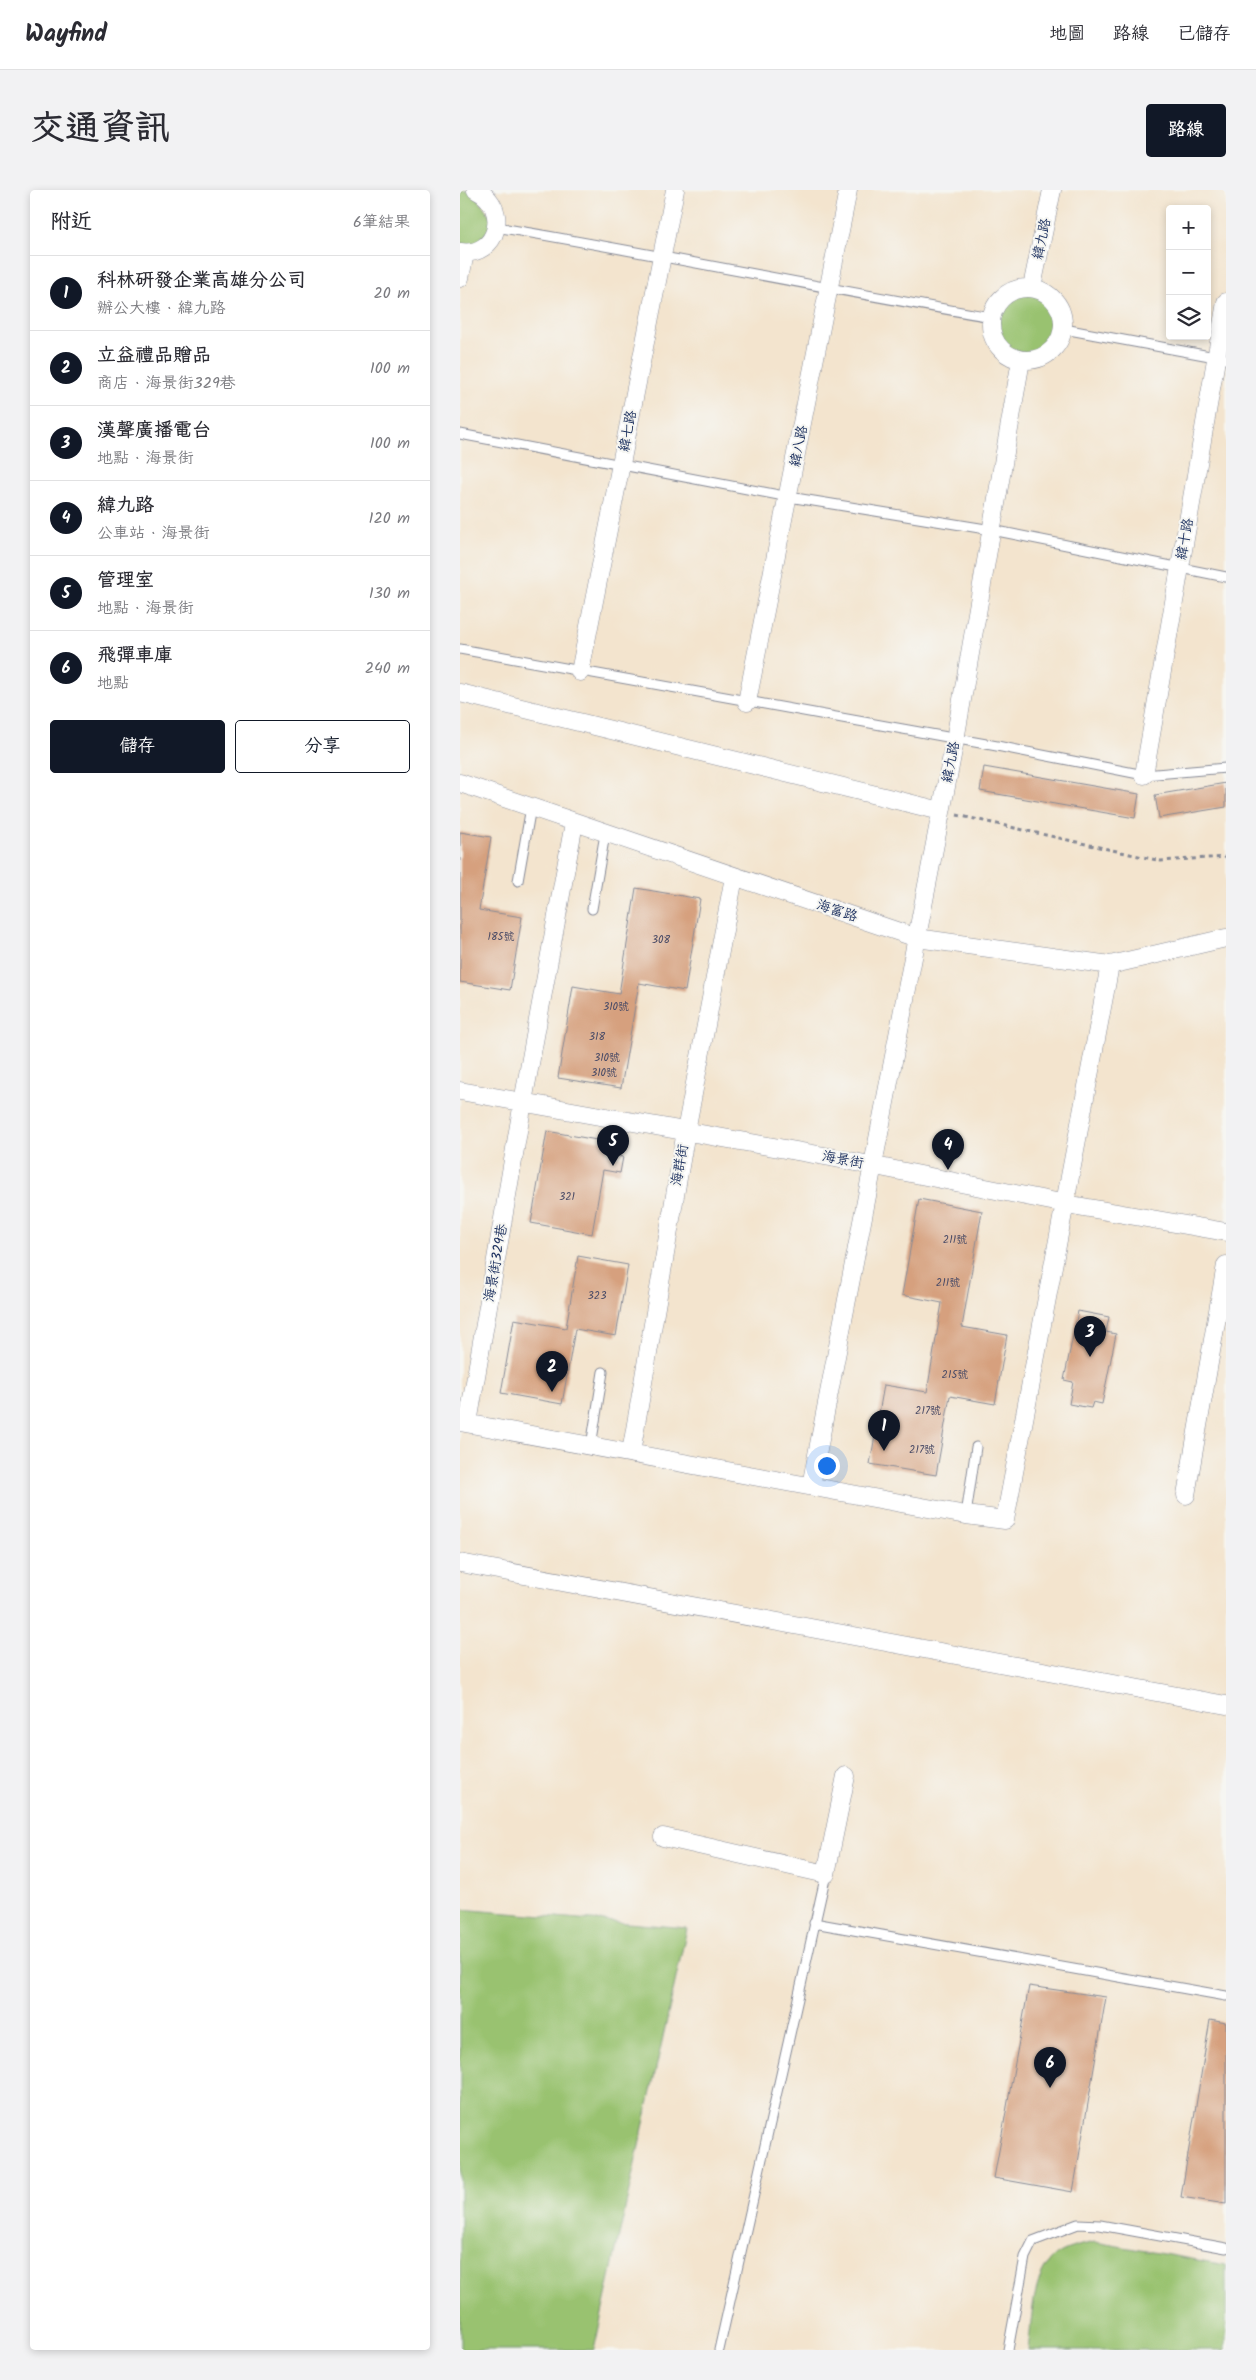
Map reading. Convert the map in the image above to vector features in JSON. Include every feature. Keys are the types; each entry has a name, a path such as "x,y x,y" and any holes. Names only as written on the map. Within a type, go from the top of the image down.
{"street":[{"path":"460,278 462,253 482,248 490,241 496,227 496,214 493,206 485,195 477,190"},
{"name":"緯七路","path":"580,672 675,190"},
{"name":"緯八路","path":"747,702 789,497 848,190"},
{"name":"緯九路","path":"1032,287 1052,190"},
{"path":"1032,287 1043,290 1056,302 1063,317 1064,329 1060,340 1048,353 1032,360 1021,360 1010,356 994,340 992,317 998,302 1010,291 1032,287"},
{"name":"緯十路","path":"1144,775 1180,569 1221,358 1226,302"},
{"name":"緯九路","path":"811,1486 955,740 1021,360"},
{"path":"460,693 941,811"},
{"name":"海富路","path":"460,783 605,834 917,938 1110,965 1226,938"},
{"name":"海景街329巷","path":"464,1422 574,823"},
{"name":"海群街","path":"631,1453 686,1131 734,877"},
{"path":"464,1422 966,1515 1005,1520 1110,965"},
{"name":"海景街","path":"460,1091 686,1131 1066,1204 1226,1232"},
{"path":"1186,1495 1226,1265"},
{"path":"460,1564 1226,1705"},
{"path":"663,1837 826,1874 846,1776"}],"lane":[{"path":"496,227 662,256 829,289 992,317"},
{"path":"1064,329 1221,358"},
{"path":"460,434 789,497 992,530 1226,577"},
{"path":"460,649 1144,775 1226,768"},
{"path":"518,881 530,807"},
{"path":"592,910 605,834"},
{"path":"592,1446 603,1372"},
{"path":"966,1515 976,1447"},
{"path":"719,2350 826,1874"},
{"path":"814,1923 1226,1996"},
{"path":"1008,2350 1025,2258 1033,2241 1078,2224 1100,2225 1226,2248"}],"path":[{"path":"941,811 1161,861 1226,857"}],"green space":[{"path":"460,192 473,192 494,221 480,244 460,247"},
{"path":"1028,293 1040,295 1050,302 1057,312 1059,324 1057,336 1050,346 1040,353 1028,355 1016,353 1006,346 999,336 997,324 999,312 1006,302 1016,295"},
{"path":"460,1909 687,1928 594,2350 460,2350"},
{"path":"1095,2242 1226,2265 1226,2350 1028,2350 1034,2301 1046,2266 1063,2251"}],"building":[{"path":"984,767 1139,794 1135,818 980,791"},
{"path":"1226,783 1226,807 1159,818 1155,795"},
{"path":"460,832 491,837 479,910 522,917 510,990 460,982"},
{"path":"636,888 700,899 685,991 639,983 621,1088 558,1078 573,986 619,994"},
{"path":"547,1131 608,1142 606,1154 623,1157 620,1173 603,1170 592,1234 531,1223"},
{"path":"919,1199 982,1211 962,1327 1007,1335 995,1404 950,1396 936,1475 870,1464 884,1385 927,1392 942,1303 902,1295"},
{"path":"578,1256 628,1265 616,1336 575,1329 562,1404 501,1393 514,1319 566,1328"},
{"path":"1078,1311 1109,1317 1106,1332 1116,1334 1102,1404 1093,1402 1091,1408 1069,1404 1073,1382 1064,1380"},
{"path":"1029,1986 1106,1997 1073,2192 994,2178"},
{"path":"1210,2020 1226,2023 1226,2204 1181,2197"}],"place":[{"name":"管理室","path":"613,1166"},
{"name":"緯九路","path":"948,1170"},
{"name":"漢聲廣播電台","path":"1090,1357"},
{"name":"立益禮品贈品","path":"552,1392"},
{"name":"科林研發企業高雄分公司","path":"884,1451"},
{"name":"飛彈車庫","path":"1050,2088"}]}
